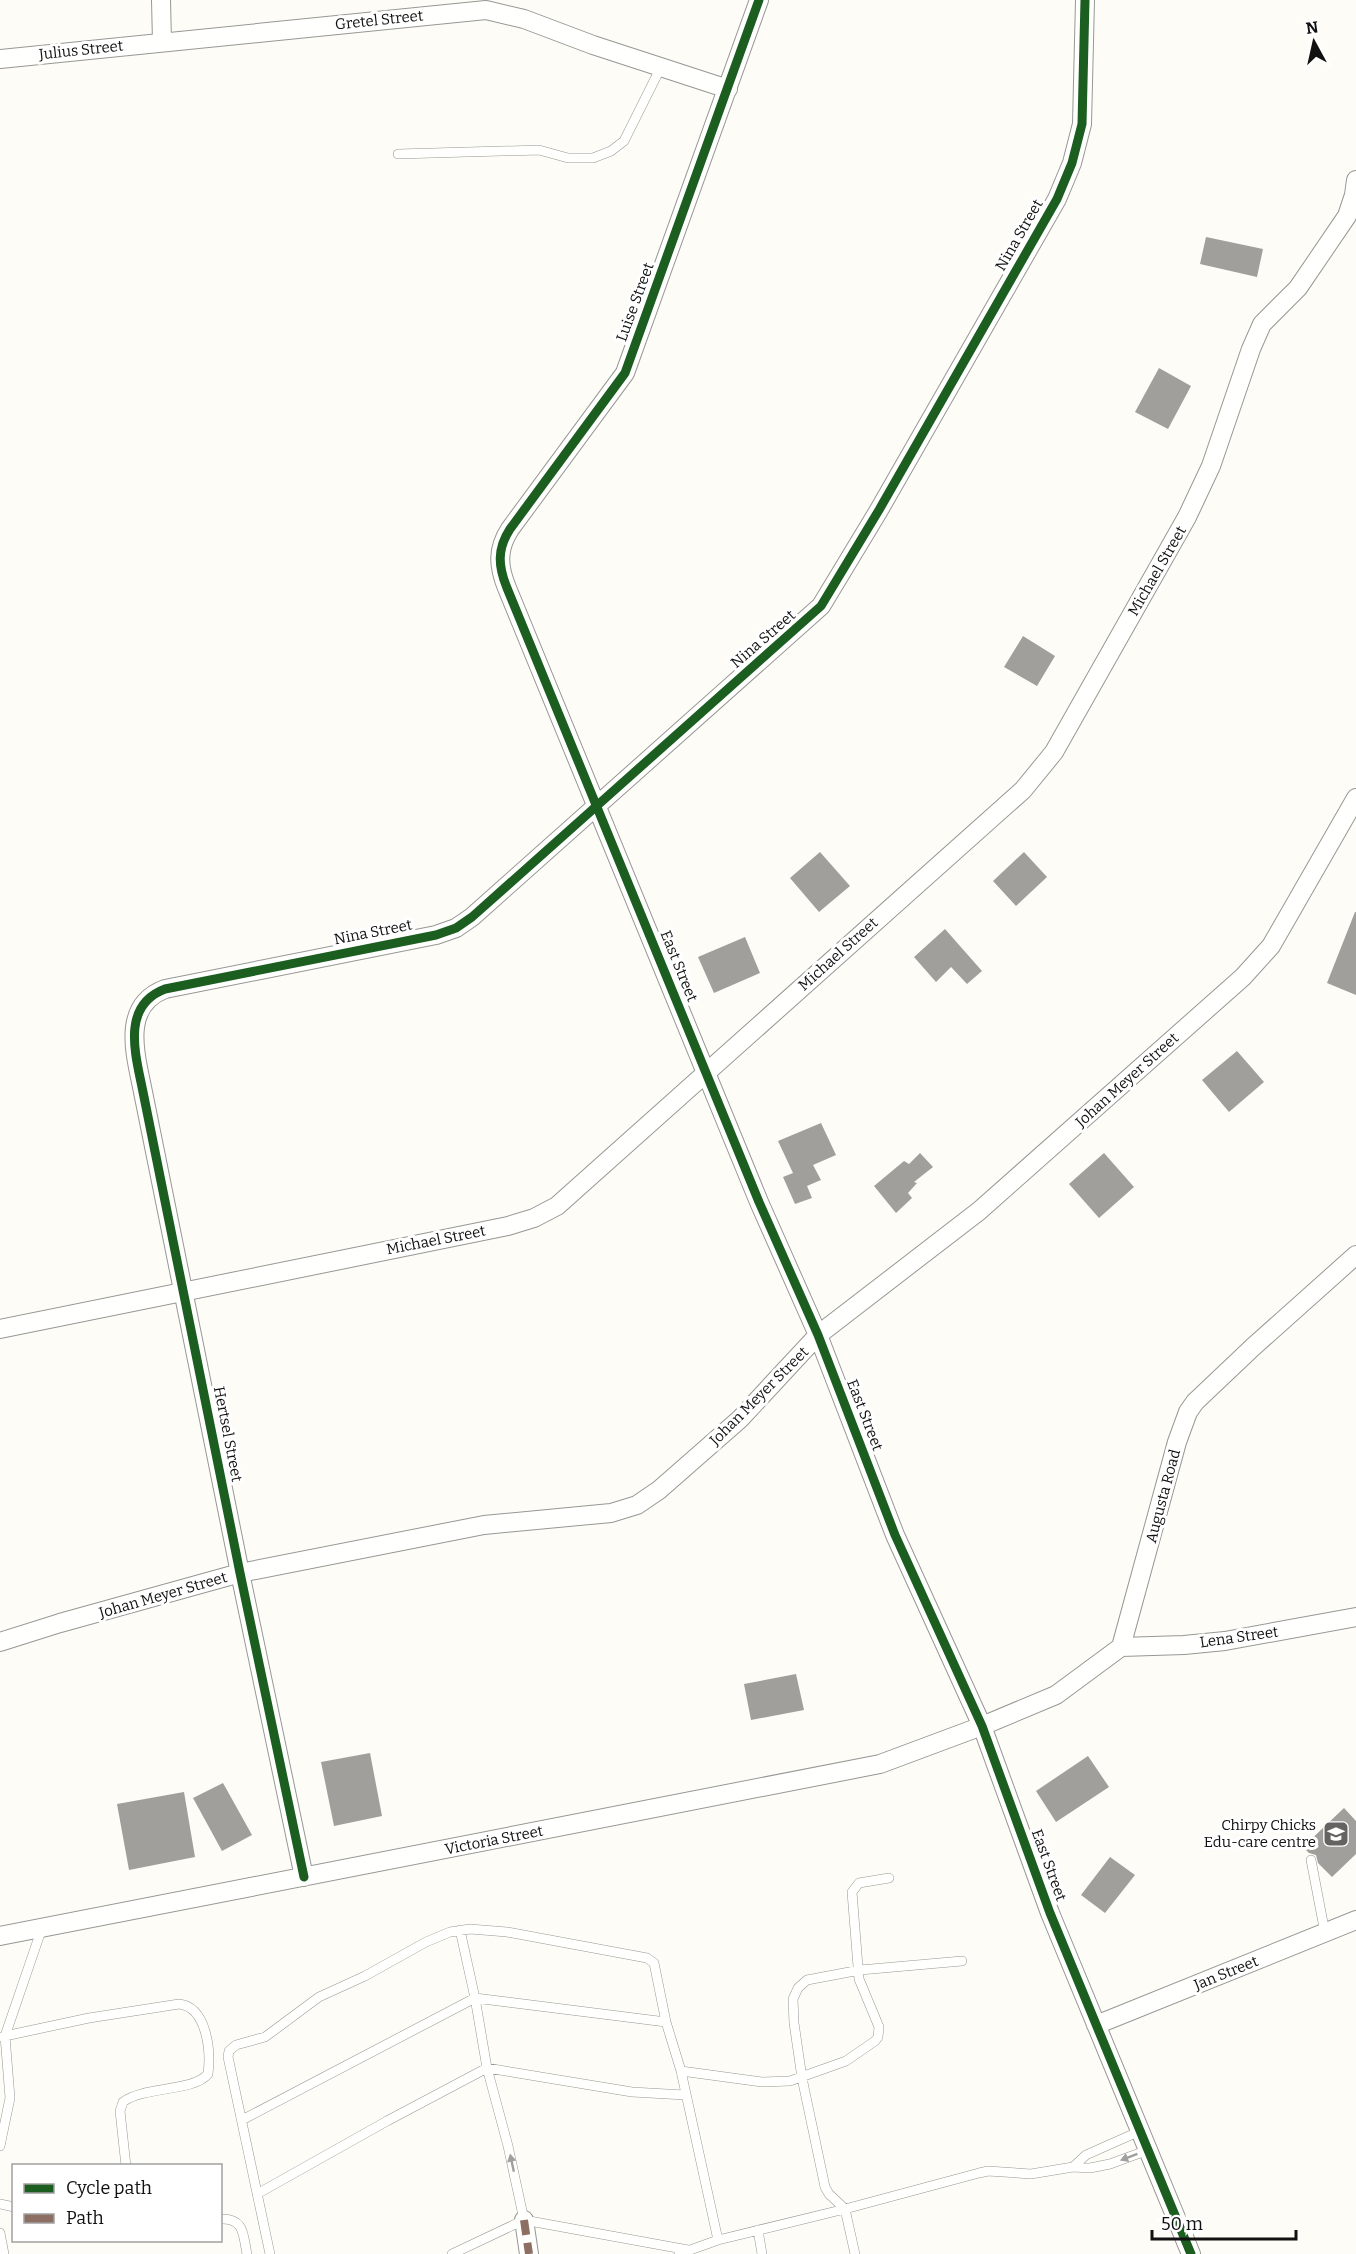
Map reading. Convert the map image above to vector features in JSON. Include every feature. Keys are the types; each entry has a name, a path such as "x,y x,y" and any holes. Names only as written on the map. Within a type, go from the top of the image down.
{"street":[{"path":"160,0 162,42"},
{"name":"Luise Street","path":"507,588 499,556 503,540 625,373 759,0"},
{"name":"Nina Street","path":"147,998 165,989 447,932 472,917 821,606 1057,199 1072,163 1082,124 1085,0"},
{"name":"Gretel Street","path":"162,42 486,10 524,19 728,89"},
{"name":"Julius Street","path":"0,59 162,42"},
{"name":"Michael Street","path":"0,1329 497,1228 534,1218 557,1206 1023,790 1054,752 1187,517 1211,466 1251,349 1262,324 1298,288 1347,216 1356,180"},
{"name":"East Street","path":"507,588 759,1202 818,1335 895,1535 982,1726 1050,1913 1191,2254"},
{"name":"Johan Meyer Street","path":"0,1642 240,1573 484,1526 611,1513 629,1509 654,1494 740,1419 818,1335 980,1211 1253,966 1271,946 1356,798"},
{"name":"Hertsel Street","path":"147,998 140,1009 137,1020 135,1044 240,1573 304,1878"},
{"name":"Augusta Road","path":"1121,1647 1177,1442 1188,1412 1252,1347 1356,1256"},
{"name":"Lena Street","path":"1121,1647 1225,1641 1356,1617"},
{"path":"982,1726 1056,1695 1121,1647"},
{"name":"Victoria Street","path":"0,1936 880,1764 982,1726"},
{"name":"Jan Street","path":"1096,2025 1356,1920"},
{"path":"524,2220 529,2254"}],"lane":[{"path":"398,154 539,150 568,158 593,158 611,151 624,141 661,67"},
{"path":"1311,1860 1325,1933"},
{"path":"681,2071 762,2082 779,2082 802,2078 846,2061 878,2037 879,2027 875,2014 861,1987 852,1892 859,1883 889,1878"},
{"path":"0,2146 10,2098 2,2037 42,1928"},
{"path":"460,1930 487,2068 508,2146 524,2220"},
{"path":"270,2254 228,2057 231,2048 265,2037 320,1997 365,1976 436,1937 460,1930 507,1932 647,1958 654,1963 666,2022 681,2071 718,2240"},
{"path":"855,2254 846,2209 828,2194 825,2187 802,2078 792,2007 795,1994 802,1983 807,1980 860,1970 962,1960"},
{"path":"242,2120 475,1998 666,2022"},
{"path":"2,2037 179,2004 193,2008 200,2018 208,2045 208,2074 196,2082 139,2095 123,2102 120,2111 126,2164"},
{"path":"257,2194 487,2068 622,2090 685,2095"},
{"path":"1072,2166 1086,2155 1140,2131"},
{"path":"680,2254 718,2240 846,2209 978,2173 988,2171 1031,2174 1072,2166 1090,2168 1110,2164 1148,2150"},
{"path":"222,2219 233,2220 240,2226 246,2254"},
{"path":"452,2254 524,2220 690,2250"},
{"path":"758,2230 762,2254"},
{"path":"0,2233 4,2254"}],"building":[{"path":"1206,237 1263,249 1257,277 1200,264"},
{"path":"1159,368 1191,386 1168,429 1135,412"},
{"path":"1023,636 1055,656 1037,686 1004,667"},
{"path":"820,852 850,886 819,912 790,878"},
{"path":"1024,852 1047,877 1016,906 993,881"},
{"path":"1356,912 1356,995 1327,983"},
{"path":"945,929 982,971 967,984 951,967 936,982 914,957"},
{"path":"745,937 760,973 714,993 698,957"},
{"path":"1237,1051 1264,1082 1229,1112 1202,1080"},
{"path":"821,1123 836,1155 813,1165 821,1180 807,1186 812,1198 795,1204 783,1177 793,1173 778,1141"},
{"path":"920,1153 933,1167 914,1182 917,1183 908,1193 912,1198 896,1213 874,1186 904,1161 909,1164"},
{"path":"1104,1153 1134,1187 1099,1218 1069,1184"},
{"path":"796,1674 804,1710 751,1720 744,1684"},
{"path":"370,1753 382,1816 334,1826 321,1762"},
{"path":"1088,1756 1109,1787 1056,1822 1036,1791"},
{"path":"223,1783 252,1835 222,1851 193,1798"},
{"path":"184,1792 195,1857 129,1870 117,1804"},
{"name":"Chirpy Chicks Edu-care centre","path":"1344,1808 1356,1821 1356,1854 1332,1877 1318,1863 1316,1855 1309,1853 1303,1847"},
{"path":"1110,1857 1135,1875 1105,1913 1081,1895"}],"marked path":[{"path":"524,2220 529,2254"}],"cycle path":[{"path":"759,0 625,373 510,529 501,551 502,572 759,1202 818,1335 895,1535 982,1726 1050,1913 1191,2254"},
{"path":"304,1877 137,1063 134,1033 136,1020 142,1007 151,997 165,989 436,935 456,928 472,917 821,606 879,510 1057,199 1072,163 1082,124 1085,0"}],"place":[{"name":"Chirpy Chicks Edu-care centre","path":"1336,1834"}]}
